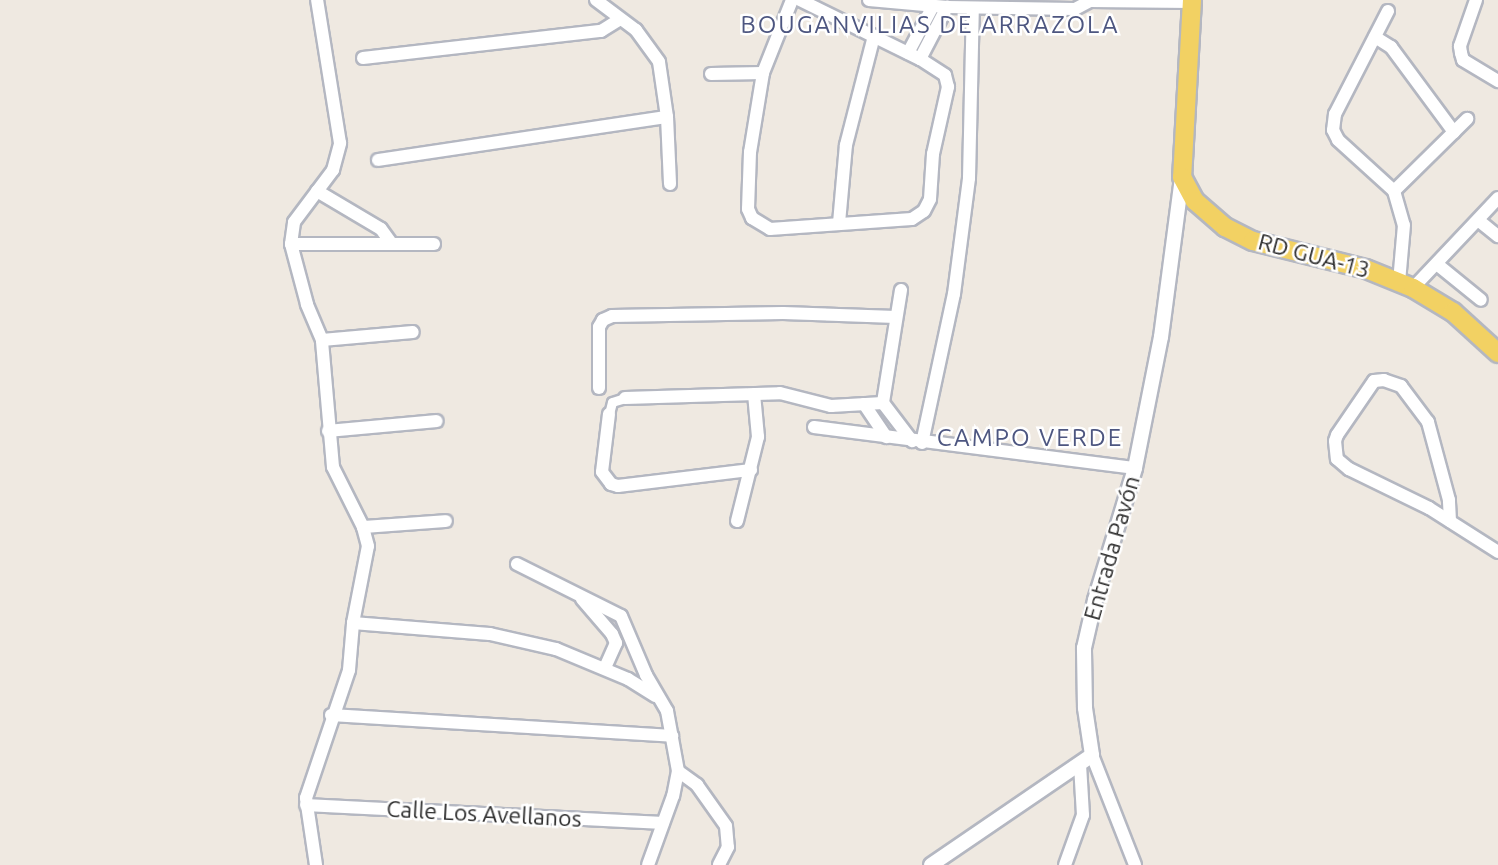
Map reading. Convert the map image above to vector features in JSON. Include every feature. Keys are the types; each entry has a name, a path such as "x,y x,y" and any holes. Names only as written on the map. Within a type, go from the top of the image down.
{"main road":[{"path":"1182,177 1192,1"},
{"name":"RD GUA-13","path":"1182,177 1203,210 1239,235 1267,247 1366,269 1406,285 1453,312 1498,354"}],"street":[{"path":"316,865 306,805 331,715 349,670 354,623 368,546 363,527 333,467 322,340 307,304 291,244 292,229 298,216 333,170 340,143 317,0"},
{"path":"596,0 636,30 659,62 667,117 670,184"},
{"path":"792,0 763,73 750,152 750,214 760,226 770,229 912,219 924,211 930,200 933,154 948,87 945,75 914,56 808,2"},
{"path":"869,0 947,7 1075,9 1090,1 1192,1"},
{"path":"1476,0 1460,46 1461,53 1464,60 1498,81"},
{"path":"914,56 933,6"},
{"path":"914,56 947,7"},
{"path":"917,442 954,294 969,178 973,8"},
{"path":"1388,11 1335,114 1333,130 1338,140 1394,191 1404,225 1406,285"},
{"path":"363,58 601,31 620,19"},
{"path":"839,223 846,145 874,36"},
{"path":"1376,37 1391,47 1454,132"},
{"path":"711,74 763,73"},
{"path":"377,160 667,117"},
{"path":"1394,191 1467,119"},
{"name":"Entrada Pavón","path":"1092,755 1085,708 1084,648 1095,600 1135,468 1161,337 1182,177"},
{"path":"317,191 381,229 391,243"},
{"path":"1406,285 1438,265 1498,199"},
{"path":"1479,220 1498,236"},
{"path":"291,244 434,244"},
{"path":"1438,265 1481,300"},
{"path":"901,290 883,403 917,442"},
{"path":"599,388 599,327 603,320 612,316 783,313 896,317"},
{"path":"322,340 413,332"},
{"path":"1450,521 1449,500 1428,422 1401,386 1384,380 1374,381 1337,435 1337,459 1349,469 1450,521 1498,552"},
{"path":"751,470 618,486 611,484 602,472 612,402 625,398 780,393 818,405 883,403"},
{"path":"737,521 758,437 754,394"},
{"path":"864,404 886,437"},
{"path":"328,431 437,421"},
{"path":"814,427 1135,468"},
{"path":"363,527 446,521"},
{"path":"517,564 621,616 667,711 678,771 648,865"},
{"path":"575,591 612,634 616,643 605,668"},
{"path":"354,623 490,634 556,649 605,668 658,697"},
{"path":"331,715 673,736"},
{"path":"931,865 1092,755 1135,865"},
{"path":"1065,865 1083,815 1080,765"},
{"path":"678,771 697,785 726,826 728,847 719,865"},
{"name":"Calle Los Avellanos","path":"306,805 663,823"}],"district":[{"name":"BOUGANVILIAS DE ARRAZOLA","path":"930,25"},
{"name":"CAMPO VERDE","path":"1030,438"}]}
